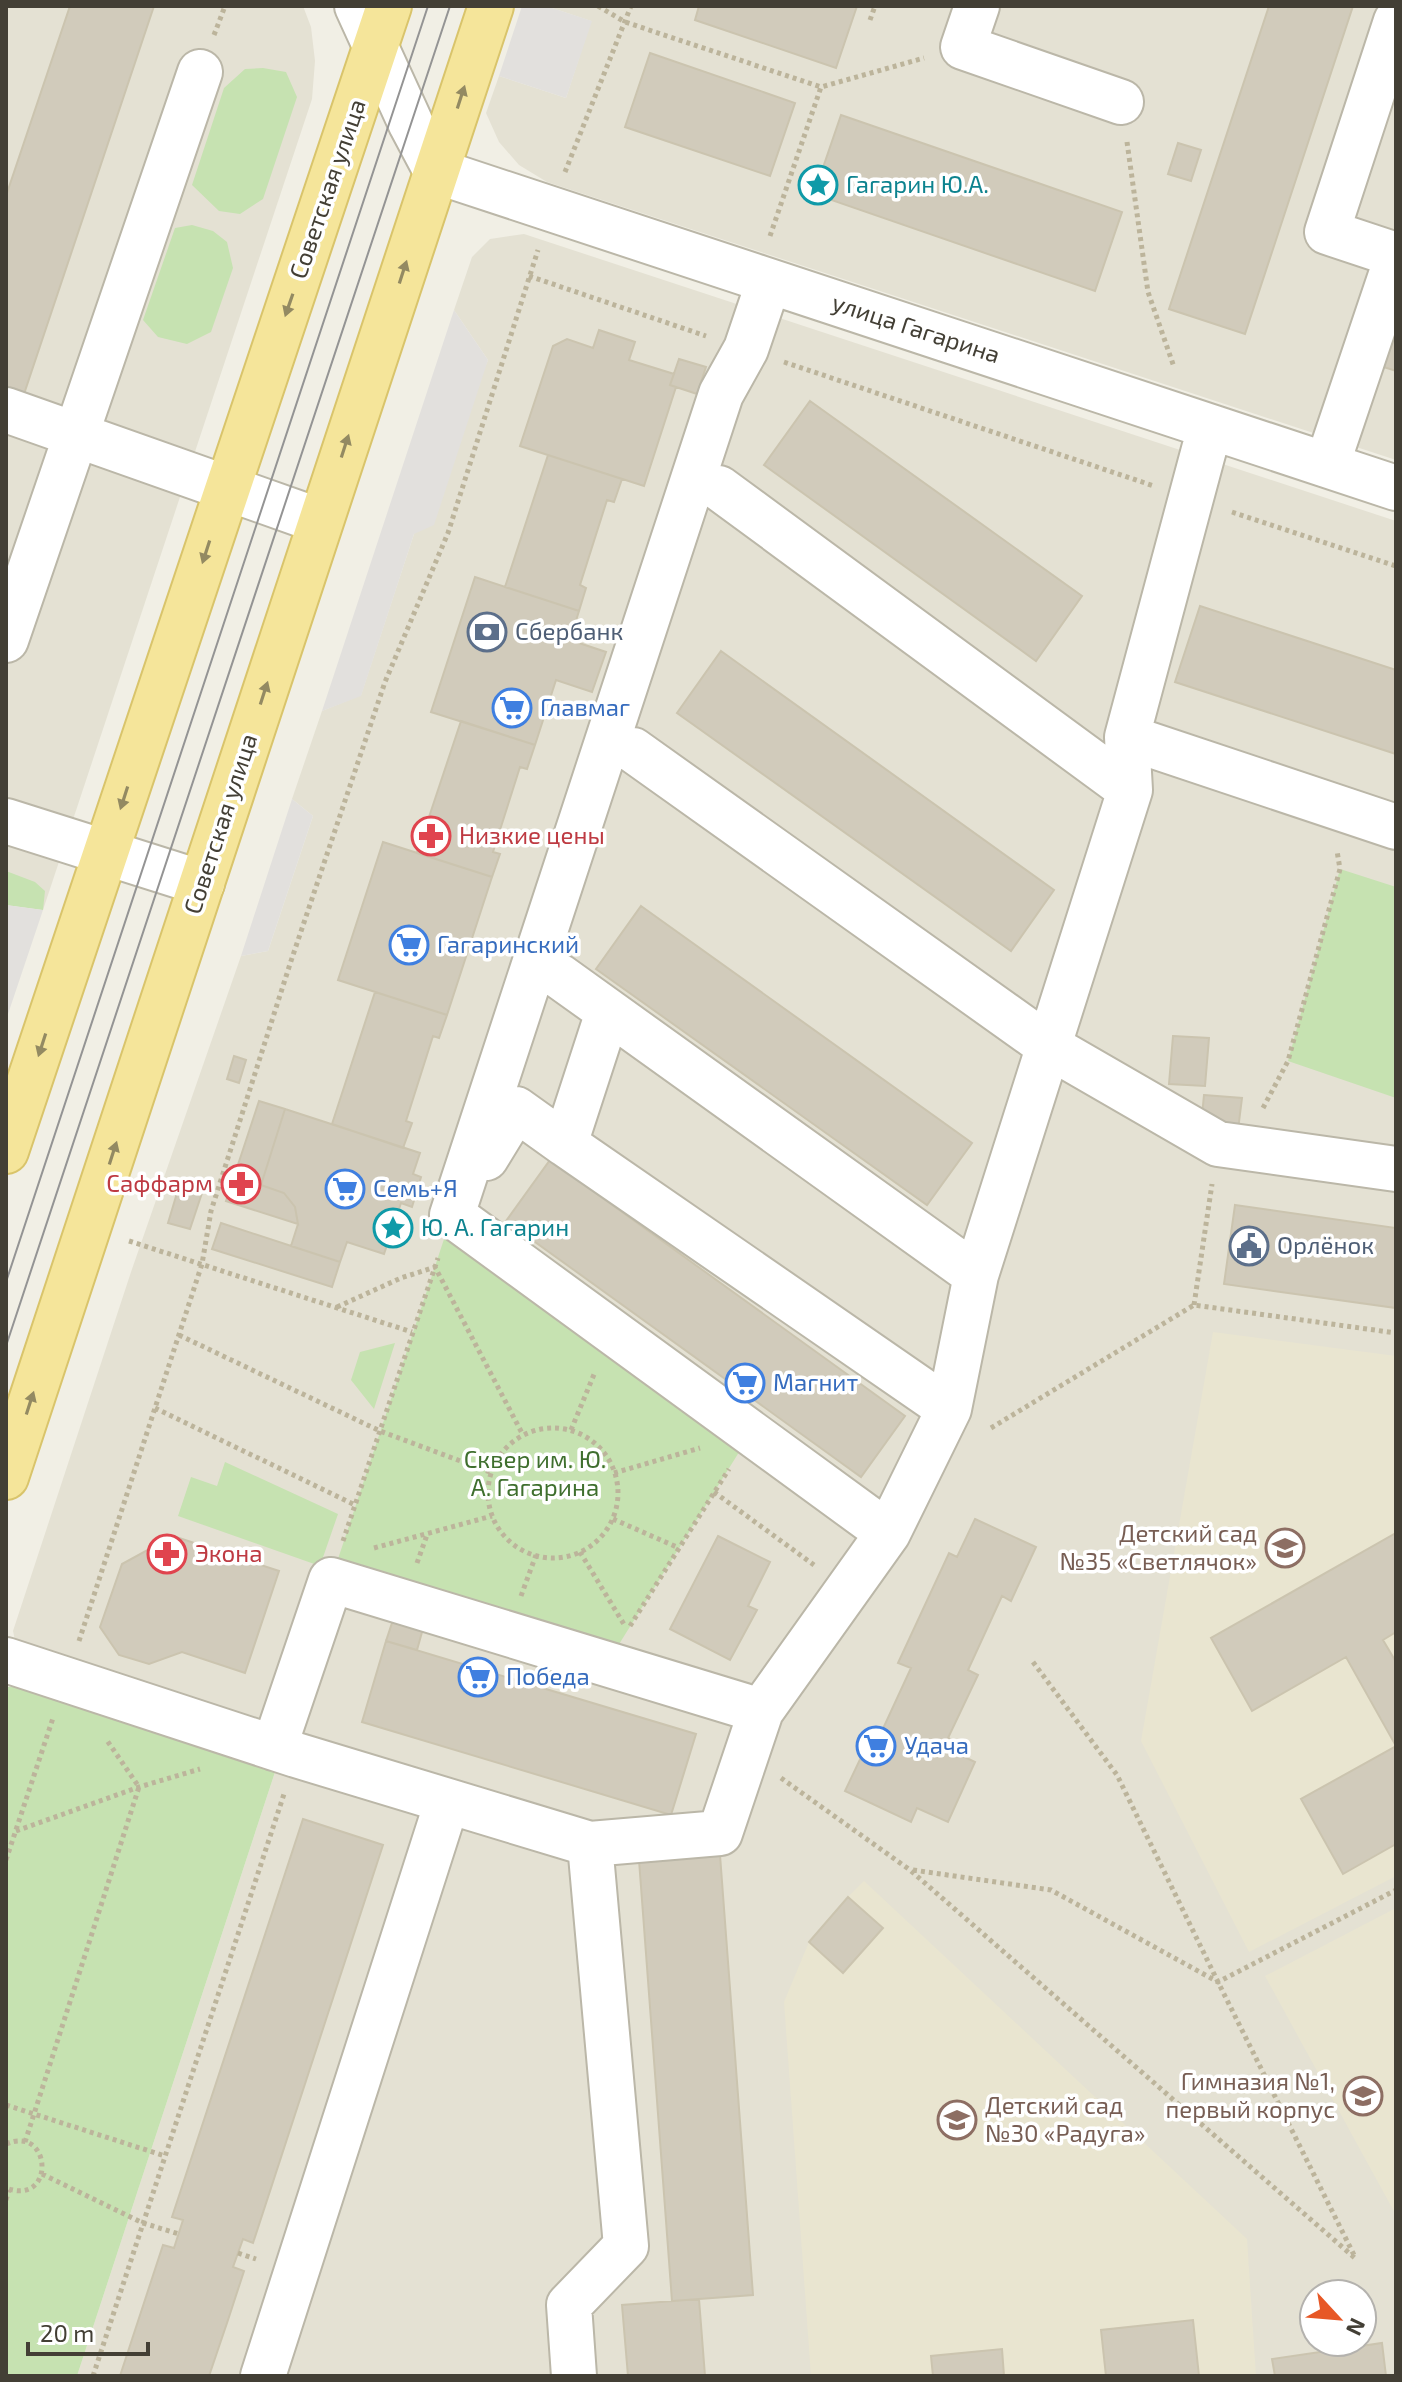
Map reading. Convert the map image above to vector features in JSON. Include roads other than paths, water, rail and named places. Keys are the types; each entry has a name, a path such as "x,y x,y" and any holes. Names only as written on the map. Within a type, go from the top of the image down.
{"main road":[{"name":"Советская улица","path":"6,1477 491,6"},
{"name":"Советская улица","path":"6,1151 382,26"}],"street":[{"path":"357,6 382,26"},
{"path":"977,6 963,47 1121,102"},
{"path":"1327,465 1396,258 1327,232 1396,21"},
{"name":"Советская улица","path":"382,26 411,124 436,171"},
{"path":"6,640 200,72"},
{"name":"улица Гагарина","path":"436,171 1396,488"},
{"path":"452,1215 721,394 746,349 769,281"},
{"path":"6,410 320,521"},
{"path":"6,1660 285,1752 590,1844 720,1833 761,1711 888,1533 949,1409 976,1275 1130,790 1127,737 1210,427"},
{"path":"719,488 1130,790"},
{"path":"1127,737 1396,827"},
{"path":"633,750 1050,1047 1230,1146 1396,1169"},
{"path":"6,821 202,883"},
{"path":"559,976 976,1275"},
{"path":"565,1144 608,1012"},
{"path":"452,1215 516,1109 949,1409"},
{"path":"452,1215 888,1533"},
{"path":"285,1752 334,1569 761,1711"},
{"path":"263,2376 447,1802"},
{"path":"574,2376 569,2305 626,2246 590,1844"}],"tram line":[{"path":"6,1282 428,6"},
{"path":"6,1346 450,6"}],"place":[{"name":"Гагарин Ю.А.","path":"818,185"},
{"name":"Сбербанк","path":"487,632"},
{"name":"Главмаг","path":"512,708"},
{"name":"Низкие цены","path":"431,836"},
{"name":"Гагаринский","path":"409,945"},
{"name":"Саффарм","path":"241,1184"},
{"name":"Семь+Я","path":"345,1189"},
{"name":"Ю. А. Гагарин","path":"393,1228"},
{"name":"Орлёнок","path":"1249,1246"},
{"name":"Магнит","path":"745,1383"},
{"name":"Детский сад №35 «Светлячок»","path":"1285,1548"},
{"name":"Экона","path":"167,1554"},
{"name":"Победа","path":"478,1677"},
{"name":"Удача","path":"876,1746"},
{"name":"Гимназия №1, первый корпус","path":"1363,2096"},
{"name":"Детский сад №30 «Радуга»","path":"957,2120"}],"park label":[{"name":"Сквер им. Ю. А. Гагарина","path":"535,1474"}]}
